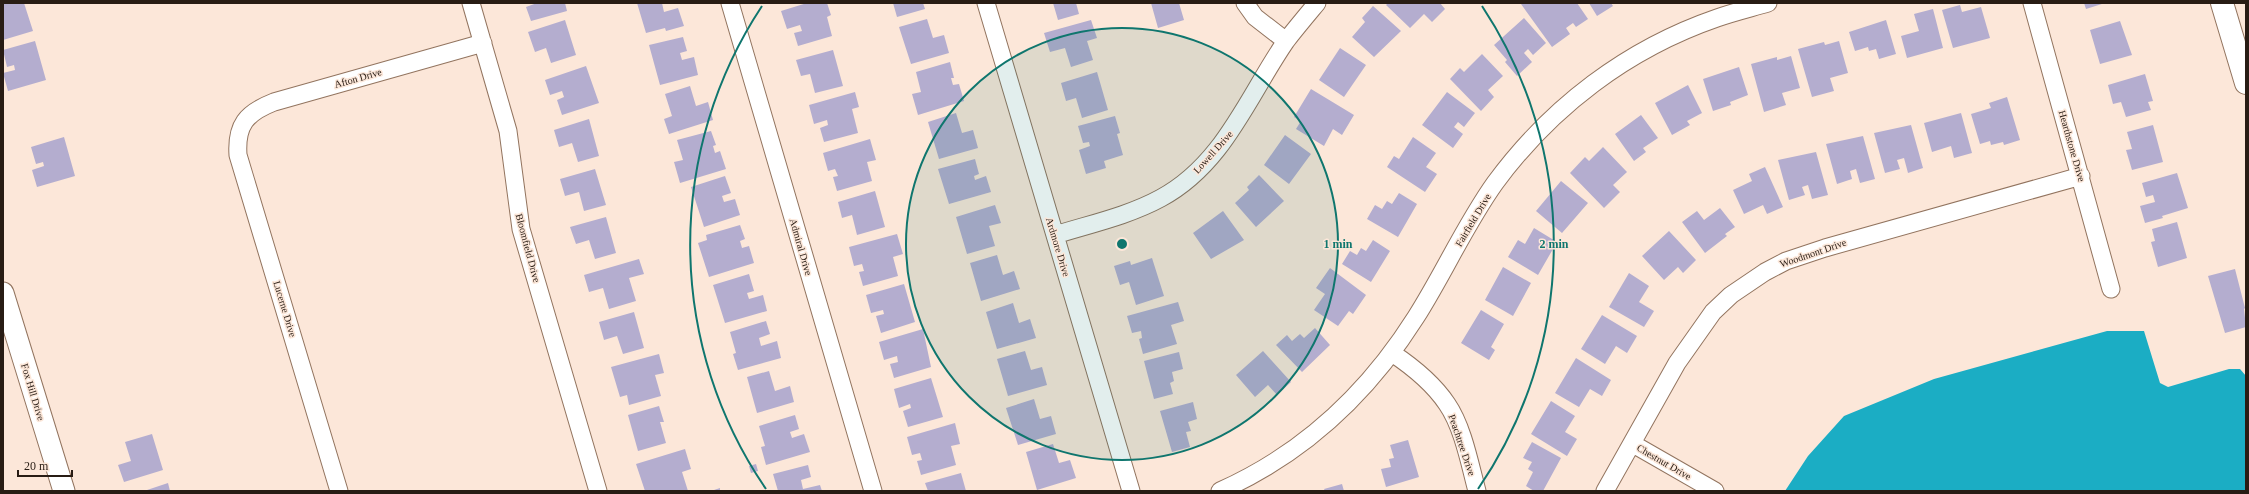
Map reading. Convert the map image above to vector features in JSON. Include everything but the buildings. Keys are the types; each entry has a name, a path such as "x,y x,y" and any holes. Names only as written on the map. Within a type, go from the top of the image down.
{"main road":[{"path":"2222,3 2246,83"}],"street":[{"name":"Bloomfield Drive","path":"471,3 508,131 521,229 598,491"},
{"name":"Admiral Drive","path":"730,3 873,491"},
{"name":"Ardmore Drive","path":"986,3 1131,491"},
{"path":"1245,3 1255,17 1286,41"},
{"name":"Lowell Drive","path":"1055,235 1134,210 1162,198 1191,176 1230,134 1286,41 1317,3"},
{"name":"Fairfield Drive","path":"1220,491 1284,456 1317,432 1365,386 1392,352 1416,317 1494,184 1544,126 1574,98 1601,77 1658,43 1718,17 1768,3"},
{"name":"Hearthstone Drive","path":"2032,3 2112,289"},
{"name":"Afton Drive","path":"241,126 251,114 274,102 483,43"},
{"name":"Lucerne Drive","path":"241,126 237,139 238,155 339,491"},
{"name":"Woodmont Drive","path":"1605,491 1678,363 1713,312 1731,295 1764,272 1786,261 1824,248 2081,176"},
{"name":"Fox Hill Drive","path":"3,293 8,329 64,491"},
{"name":"Peachtree Drive","path":"1392,352 1429,382 1448,405 1464,445 1477,491"},
{"name":"Chestnut Drive","path":"1633,444 1715,491"}],"water":[{"path":"2107,331 2144,331 2160,383 2168,387 2229,369 2240,369 2246,376 2246,491 1785,491 1808,456 1844,416 1934,379"}]}
